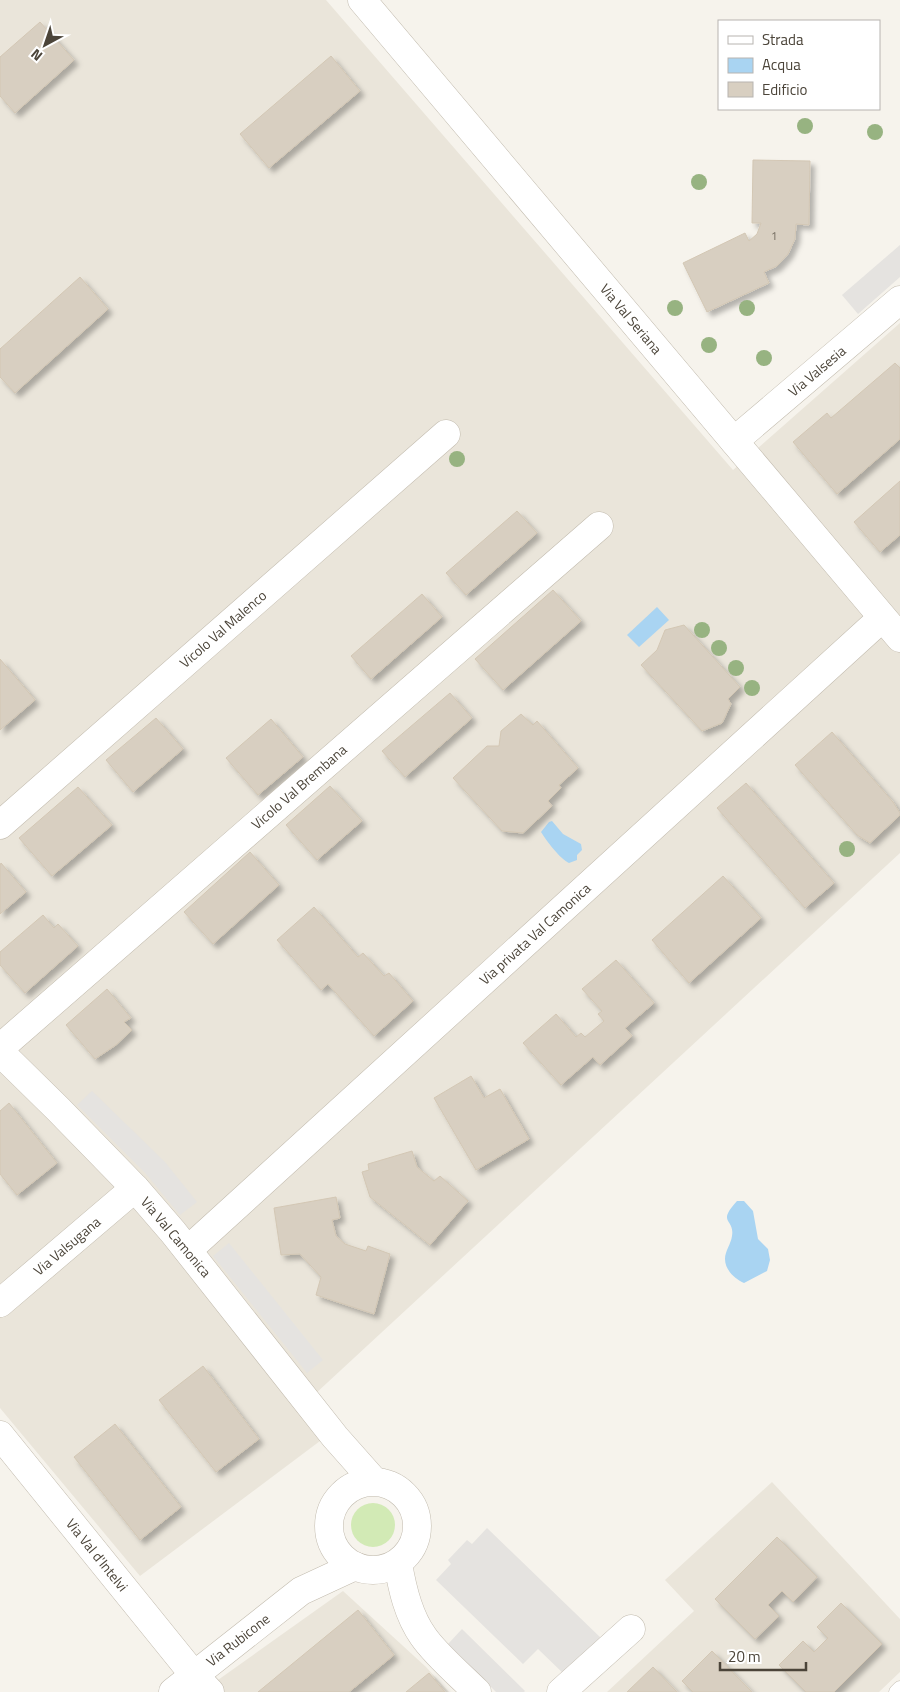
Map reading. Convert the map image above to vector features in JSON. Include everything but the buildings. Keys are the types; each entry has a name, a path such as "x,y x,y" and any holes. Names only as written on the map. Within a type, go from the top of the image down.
{"street":[{"name":"Via Val Seriana","path":"362,0 900,638"},
{"name":"Via Valsesia","path":"734,442 900,300"},
{"name":"Vicolo Val Malenco","path":"0,825 446,434"},
{"name":"Vicolo Val Brembana","path":"0,1048 599,526"},
{"name":"Via privata Val Camonica","path":"188,1250 882,618"},
{"name":"Via Val Camonica","path":"0,1052 135,1188 188,1250 335,1437 374,1481"},
{"name":"Via Valsugana","path":"0,1303 135,1188"},
{"name":"Via Val d'Intelvi","path":"0,1435 192,1686"},
{"name":"Via Val Camonica","path":"335,1437 343,1456 346,1481 345,1491"},
{"path":"360,1568 388,1568 398,1563 416,1541 418,1528 417,1513 410,1500 400,1490 388,1483 364,1482 345,1491 337,1500 332,1510 329,1522 330,1534 333,1545 346,1561 360,1568 388,1588 408,1609"},
{"name":"Via Rubicone","path":"192,1686 301,1590 333,1545"},
{"path":"398,1563 408,1609 423,1637 477,1692"},
{"name":"Via Rubicone","path":"301,1590 360,1568"},
{"path":"561,1692 631,1630"}],"lane":[{"path":"896,1692 900,1688"}],"shaded area":[{"path":"0,0 326,0 733,470 900,323 900,853 301,1407 324,1438 140,1576 0,1408"},
{"path":"900,245 900,277 858,314 842,295"},
{"path":"92,1091 165,1162 197,1202 180,1215 146,1174 77,1105"},
{"path":"229,1243 323,1360 307,1373 213,1256"},
{"path":"772,1482 900,1619 900,1672 879,1692 607,1692 694,1611 665,1580"},
{"path":"487,1528 602,1639 566,1676 538,1649 523,1664 436,1580 451,1564 448,1560 467,1540 472,1544"},
{"path":"343,1591 426,1667 449,1692 201,1692"},
{"path":"462,1629 524,1692 496,1692 448,1644"}],"green space":[{"path":"369,1503 377,1503 389,1509 395,1525 389,1541 377,1547 369,1547 357,1541 351,1529 351,1521 357,1509"}],"water":[{"path":"657,607 669,620 639,647 627,635"},
{"path":"552,821 563,834 581,844 582,850 577,855 577,860 569,863 565,861 541,832"},
{"path":"737,1201 744,1201 753,1211 758,1239 768,1249 770,1260 767,1271 744,1283 731,1274 725,1263 726,1253 732,1236 731,1226 727,1217"}]}
